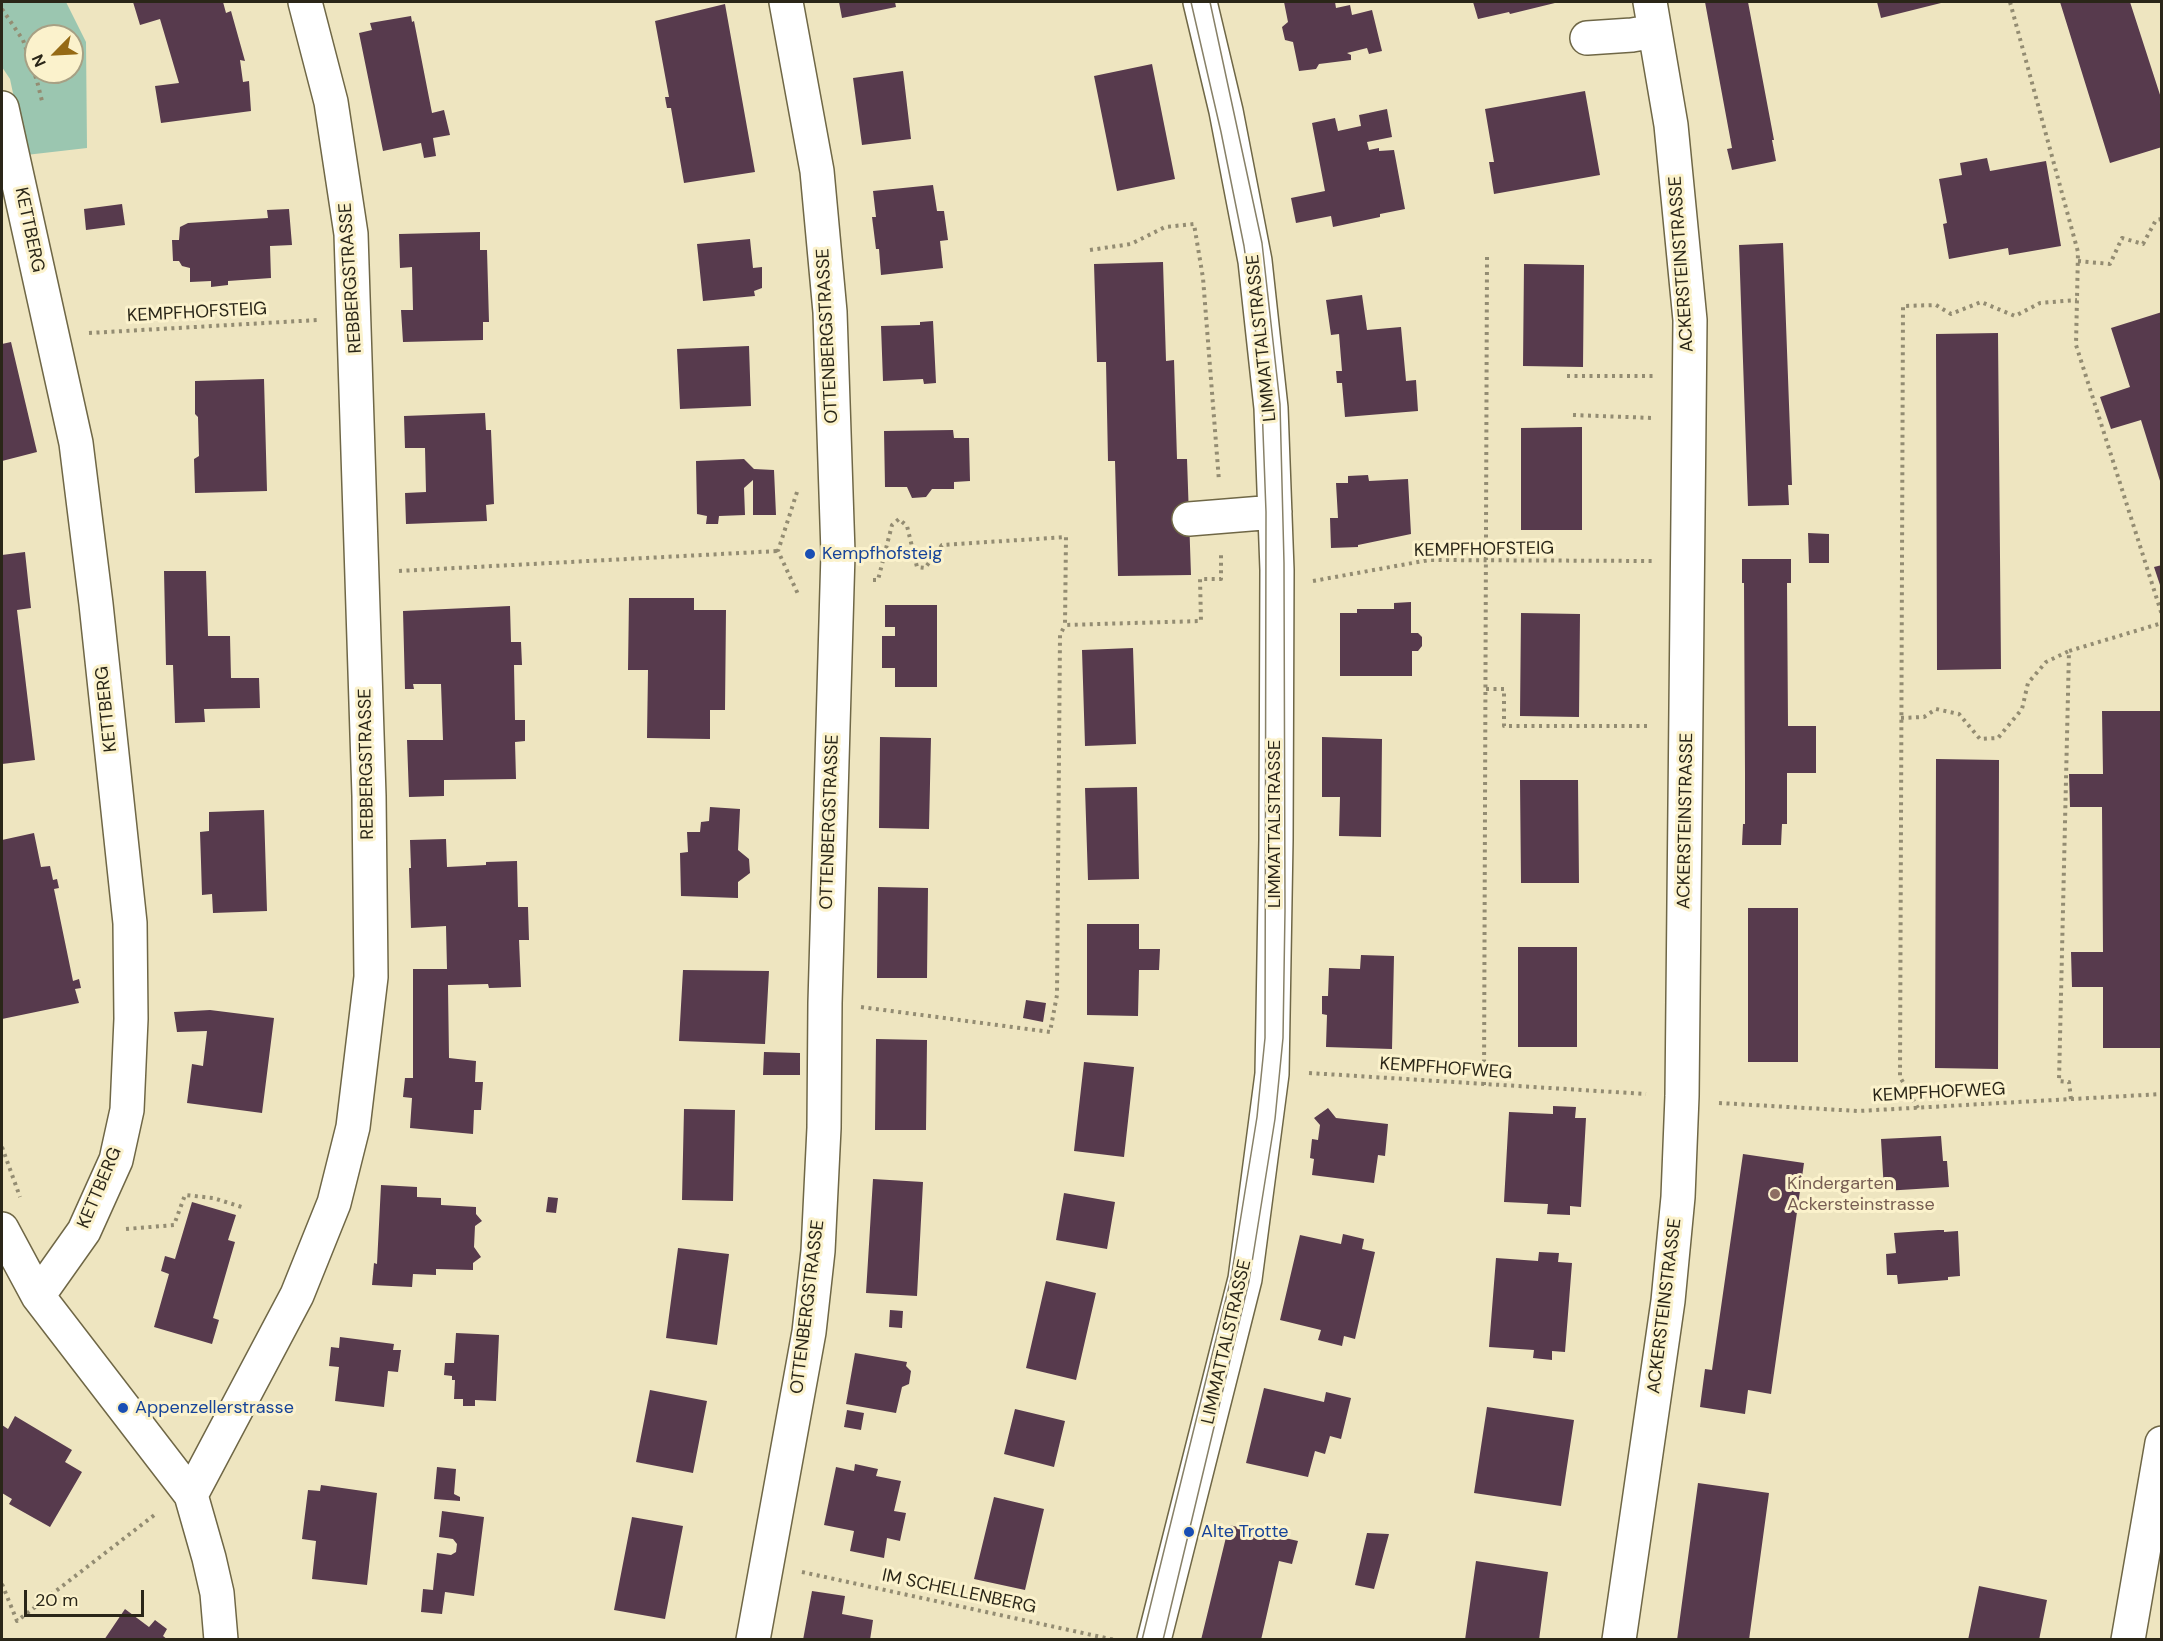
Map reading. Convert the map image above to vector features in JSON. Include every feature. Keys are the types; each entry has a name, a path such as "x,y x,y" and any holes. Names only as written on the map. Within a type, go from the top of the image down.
{"street":[{"name":"REBBERGSTRASSE","path":"191,1495 297,1295 334,1203 353,1127 370,977 365,667 351,234 331,102 305,2"},
{"name":"OTTENBERGSTRASSE","path":"753,1640 809,1332 818,1251 824,1128 825,1003 838,553 830,312 817,171 786,2"},
{"name":"LIMMATTALSTRASSE","path":"1154,1640 1245,1279 1272,1074 1277,570 1271,408 1255,261 1226,111 1200,2"},
{"path":"1587,38 1632,35 1652,16"},
{"name":"ACKERSTEINSTRASSE","path":"1619,1640 1668,1301 1678,1197 1682,1096 1690,320 1671,125 1652,16"},
{"name":"KETTBERG","path":"2,108 76,442 130,923 131,1019 127,1110 116,1160 84,1231 38,1296"},
{"path":"1204,517 1275,512"},
{"path":"2,1229 38,1296 191,1495 217,1593 221,1640"},
{"path":"2128,1640 2162,1443"}],"path":[{"path":"2010,2 2078,252 2076,345 2162,615"},
{"path":"2,9 22,40 37,81 42,103"},
{"path":"2078,261 2110,264 2122,238 2143,244 2156,220 2162,219"},
{"path":"1065,625 1201,621 1200,579 1221,579 1204,517 1212,371 1203,278 1194,224 1165,227 1131,244 1090,250"},
{"path":"1484,1085 1487,256"},
{"path":"1918,1108 1900,1077 1903,306 1936,305 1951,314 1981,302 2015,316 2040,303 2077,300"},
{"name":"KEMPFHOFSTEIG","path":"83,333 324,320"},
{"path":"1567,376 1655,376"},
{"path":"1573,416 1654,418"},
{"path":"795,588 778,551 799,484"},
{"path":"857,1006 1050,1032 1057,995 1060,635 1065,625 1065,537 942,545 925,568 917,567 907,526 899,519 892,525 878,580 871,580"},
{"path":"395,571 778,551"},
{"name":"KEMPFHOFSTEIG","path":"1302,584 1429,560 1656,561"},
{"path":"1901,718 1924,717 1936,709 1959,714 1980,739 1998,738 2022,710 2028,682 2046,662 2069,651 2162,623"},
{"path":"2069,651 2060,1081 2069,1082 2071,1099"},
{"path":"1486,689 1504,689 1504,726 1655,725"},
{"name":"KEMPFHOFWEG","path":"1304,1073 1658,1095"},
{"name":"KEMPFHOFWEG","path":"1717,1102 1858,1112 2162,1094"},
{"path":"121,1229 174,1225 185,1195 213,1198 245,1208"},
{"path":"2,1584 17,1621 157,1513"},
{"name":"IM SCHELLENBERG","path":"797,1571 1115,1640"}],"green space":[{"path":"2,2 66,2 77,24 24,24 24,84 84,84 84,38 86,42 87,148 26,155 10,79 2,67"}],"building":[{"path":"133,2 223,2 226,13 231,11 245,61 240,60 243,82 249,81 251,111 161,123 155,86 179,83 160,19 140,25"},
{"path":"839,2 895,2 896,7 842,18"},
{"path":"1284,2 1335,2 1336,8 1350,5 1352,15 1372,10 1382,51 1369,54 1367,48 1347,53 1351,55 1351,60 1319,64 1316,69 1299,71 1293,42 1285,40 1282,27 1288,22"},
{"path":"1473,2 1559,2 1478,19"},
{"path":"1705,2 1748,2 1776,161 1732,170 1727,149 1732,148"},
{"path":"1877,2 1945,2 1881,18"},
{"path":"2060,2 2130,2 2162,101 2162,147 2110,163"},
{"path":"725,4 755,172 684,183 671,108 667,108 666,103 665,97 669,97 655,21"},
{"path":"411,16 412,22 414,21 432,113 444,110 450,135 433,138 436,156 424,158 421,143 383,151 359,33 372,30 370,23"},
{"path":"1152,64 1175,179 1117,191 1094,76"},
{"path":"903,71 911,139 862,145 853,78"},
{"path":"1585,91 1600,175 1494,194 1489,162 1494,162 1485,109"},
{"path":"1387,109 1392,137 1367,142 1369,150 1379,148 1379,151 1394,150 1405,209 1333,227 1331,216 1296,223 1291,198 1325,191 1312,123 1335,118 1338,131 1361,126 1359,115"},
{"path":"1987,158 1990,171 2046,161 2061,246 2009,255 2008,248 1949,259 1943,224 1947,223 1939,179 1962,175 1960,163"},
{"path":"933,185 937,211 944,211 948,240 940,241 943,268 881,275 879,249 876,249 872,217 876,217 873,191"},
{"path":"122,204 125,225 86,230 84,209"},
{"path":"289,209 292,245 270,246 271,278 228,281 228,285 211,287 211,281 190,282 190,268 182,266 179,261 173,261 172,240 179,240 180,227 188,223 268,218 267,210"},
{"path":"480,232 480,250 487,250 489,322 483,322 483,340 403,342 401,310 413,310 412,267 400,268 399,234"},
{"path":"750,239 753,268 762,267 762,288 754,291 755,296 703,301 697,244"},
{"path":"1783,243 1792,485 1788,485 1789,505 1748,506 1739,245"},
{"path":"1163,262 1166,361 1174,360 1177,459 1187,459 1191,575 1118,576 1115,461 1108,461 1106,362 1097,362 1094,264"},
{"path":"1524,264 1584,265 1583,367 1523,366"},
{"path":"1362,295 1367,330 1401,327 1406,381 1416,380 1418,411 1345,417 1342,383 1337,383 1336,371 1342,371 1339,334 1331,335 1326,300"},
{"path":"2162,312 2161,484 2141,420 2111,429 2100,397 2130,387 2111,328"},
{"path":"933,321 936,383 924,384 923,379 883,381 881,326 920,325 920,322"},
{"path":"1998,333 2001,669 1937,670 1936,334"},
{"path":"11,342 37,452 2,461 2,344"},
{"path":"749,346 751,406 680,409 677,349"},
{"path":"264,379 267,491 195,493 194,459 199,456 195,381"},
{"path":"485,413 486,430 491,430 494,504 486,505 487,521 406,524 405,493 426,492 425,448 405,448 404,416"},
{"path":"1582,427 1582,530 1521,530 1521,428"},
{"path":"953,430 954,438 969,438 970,481 954,482 954,489 932,489 926,497 912,498 907,487 885,487 884,431"},
{"path":"744,459 754,469 774,470 776,515 753,515 753,480 744,488 745,515 719,516 718,524 706,524 707,516 697,514 696,461"},
{"path":"1368,475 1369,481 1408,479 1411,534 1358,545 1358,547 1331,548 1330,518 1338,518 1336,483 1348,483 1348,476"},
{"path":"1808,533 1829,534 1829,563 1809,563"},
{"path":"25,552 31,608 17,610 35,760 2,764 2,555"},
{"path":"1742,559 1791,559 1791,583 1787,583 1788,726 1816,726 1816,773 1787,773 1787,824 1782,824 1781,845 1742,845 1743,824 1745,824 1745,773"},
{"path":"2162,565 2162,588 2161,588 2154,567"},
{"path":"164,571 206,571 208,636 230,636 231,678 259,678 260,708 204,709 205,722 175,723 173,665 166,665"},
{"path":"629,598 694,598 694,610 726,610 725,710 710,710 710,739 647,738 648,670 628,670"},
{"path":"1411,602 1411,633 1418,633 1422,637 1422,646 1418,651 1412,651 1412,676 1340,676 1340,613 1357,613 1357,609 1394,609 1394,603"},
{"path":"885,605 937,605 937,687 895,687 895,668 882,668 882,636 895,636 895,627 885,627"},
{"path":"510,606 511,642 521,642 522,665 514,665 515,720 525,720 525,741 515,742 516,779 444,780 444,796 409,797 407,740 443,740 441,684 413,684 414,689 405,689 403,611"},
{"path":"1521,613 1580,614 1579,717 1520,716"},
{"path":"1133,648 1136,744 1085,746 1082,650"},
{"path":"2102,711 2162,711 2162,1048 2103,1048 2103,987 2072,987 2071,952 2103,952 2102,807 2070,807 2069,774 2103,774"},
{"path":"880,737 931,738 929,829 879,828"},
{"path":"1322,737 1382,739 1381,837 1339,836 1340,797 1322,797"},
{"path":"1936,759 1999,760 1998,1069 1935,1068"},
{"path":"1520,780 1578,780 1579,883 1521,883"},
{"path":"1137,787 1139,879 1088,880 1085,788"},
{"path":"710,807 740,809 738,850 749,859 750,873 738,882 738,898 681,896 680,853 688,852 687,832 700,832 701,822 709,821"},
{"path":"264,810 267,911 213,913 212,894 202,895 200,832 209,831 209,812"},
{"path":"34,833 41,867 50,866 53,880 57,879 59,888 54,889 73,981 79,979 81,988 75,989 79,1003 2,1019 2,840"},
{"path":"446,839 447,867 517,861 518,907 528,907 529,940 519,940 521,987 489,988 488,984 448,985 449,1058 476,1061 475,1082 483,1082 481,1110 474,1110 473,1134 410,1128 412,1098 403,1097 405,1078 413,1078 413,969 447,969 446,926 411,928 410,840"},
{"path":"878,887 928,888 927,978 877,978"},
{"path":"1748,908 1798,908 1798,1062 1748,1062"},
{"path":"1087,924 1139,924 1139,949 1160,949 1159,970 1139,970 1138,1016 1087,1015"},
{"path":"1518,947 1577,947 1577,1047 1518,1047"},
{"path":"1361,955 1394,956 1392,1049 1326,1047 1327,1015 1322,1014 1322,996 1328,996 1329,968 1360,969"},
{"path":"683,970 769,971 765,1044 679,1041"},
{"path":"1026,1000 1046,1003 1043,1022 1023,1018"},
{"path":"210,1010 274,1018 262,1113 187,1103 192,1064 203,1066 207,1031 177,1032 174,1012"},
{"path":"876,1039 927,1040 926,1130 875,1130"},
{"path":"764,1052 800,1053 800,1075 763,1075"},
{"path":"1084,1062 1134,1067 1124,1157 1074,1151"},
{"path":"1553,1106 1576,1107 1575,1118 1586,1118 1581,1207 1570,1206 1570,1215 1547,1214 1548,1204 1504,1202 1509,1112 1553,1114"},
{"path":"1328,1108 1336,1118 1388,1124 1385,1156 1378,1155 1374,1183 1312,1175 1314,1159 1310,1158 1312,1139 1318,1140 1320,1125 1314,1118"},
{"path":"684,1109 735,1110 733,1201 682,1200"},
{"path":"1941,1136 1943,1161 1947,1161 1949,1187 1884,1191 1881,1139"},
{"path":"1743,1154 1804,1163 1771,1394 1748,1390 1745,1414 1700,1407 1705,1369 1712,1370"},
{"path":"873,1179 923,1182 917,1296 866,1293"},
{"path":"381,1185 417,1187 417,1197 441,1198 441,1205 476,1207 476,1214 482,1221 475,1226 474,1247 481,1257 473,1263 473,1270 436,1269 436,1275 413,1274 412,1287 372,1285 374,1263 377,1264"},
{"path":"1064,1193 1115,1202 1107,1249 1056,1240"},
{"path":"548,1197 558,1198 556,1213 546,1212"},
{"path":"192,1202 236,1215 228,1240 235,1242 213,1318 219,1320 212,1344 154,1327 169,1274 161,1271 165,1256 175,1259"},
{"path":"1944,1230 1944,1232 1958,1231 1960,1276 1948,1277 1948,1280 1898,1284 1897,1275 1887,1275 1886,1254 1896,1253 1894,1233"},
{"path":"1343,1234 1364,1239 1362,1249 1375,1252 1355,1339 1344,1336 1342,1346 1318,1340 1321,1330 1280,1320 1300,1235 1341,1244"},
{"path":"678,1248 729,1254 717,1345 666,1338"},
{"path":"1539,1252 1559,1253 1558,1262 1572,1263 1565,1352 1552,1351 1552,1360 1533,1358 1534,1350 1489,1347 1496,1258 1538,1261"},
{"path":"1046,1281 1096,1293 1076,1380 1026,1368"},
{"path":"890,1310 903,1311 902,1328 889,1327"},
{"path":"456,1333 499,1335 496,1401 475,1400 475,1406 463,1406 463,1399 454,1399 455,1380 452,1380 452,1376 444,1375 445,1363 454,1363"},
{"path":"340,1337 394,1344 393,1350 401,1350 398,1372 388,1371 384,1407 335,1401 339,1367 329,1366 331,1347 339,1348"},
{"path":"855,1353 907,1362 906,1366 911,1371 909,1384 902,1387 896,1413 846,1404"},
{"path":"1264,1388 1324,1402 1326,1392 1351,1398 1341,1439 1330,1436 1325,1454 1315,1451 1308,1477 1246,1463"},
{"path":"650,1390 707,1401 693,1473 636,1462"},
{"path":"1487,1407 1574,1420 1561,1506 1474,1493"},
{"path":"1015,1409 1065,1421 1054,1467 1004,1454"},
{"path":"847,1410 864,1413 861,1430 844,1427"},
{"path":"15,1416 72,1450 65,1462 82,1472 50,1527 9,1504 12,1499 2,1493 2,1425 8,1429"},
{"path":"855,1464 878,1469 876,1476 901,1481 894,1511 906,1513 900,1541 887,1538 884,1558 850,1551 854,1531 824,1525 836,1467 854,1471"},
{"path":"437,1467 456,1469 454,1494 460,1497 460,1501 434,1499"},
{"path":"1698,1483 1769,1493 1749,1640 1677,1640"},
{"path":"321,1485 377,1493 367,1585 312,1579 316,1541 302,1539 308,1490 320,1491"},
{"path":"994,1497 1044,1509 1025,1590 974,1579"},
{"path":"442,1511 484,1517 474,1596 445,1592 442,1614 421,1612 423,1589 433,1590 437,1553 451,1555 456,1552 457,1544 453,1539 439,1537"},
{"path":"632,1517 683,1526 665,1619 614,1610"},
{"path":"1229,1525 1298,1541 1292,1564 1279,1561 1261,1640 1201,1640"},
{"path":"1367,1533 1389,1534 1374,1589 1355,1585"},
{"path":"1476,1561 1548,1572 1539,1640 1465,1640"},
{"path":"1979,1586 2047,1600 2039,1640 1968,1640"},
{"path":"812,1591 845,1596 842,1614 873,1620 870,1640 803,1640"},
{"path":"125,1609 149,1627 155,1620 167,1629 163,1636 168,1640 104,1640"}],"tram line":[{"path":"1142,1640 1231,1278 1257,1117 1265,1038 1266,512 1262,405 1255,325 1244,246 1191,2"},
{"path":"1163,1640 1249,1281 1275,1119 1283,1038 1284,563 1280,404 1262,243 1210,2"}],"place":[{"name":"Kempfhofsteig","path":"810,554"},
{"name":"Kindergarten Ackersteinstrasse","path":"1775,1194"},
{"name":"Appenzellerstrasse","path":"123,1408"},
{"name":"Alte Trotte","path":"1189,1532"}]}
